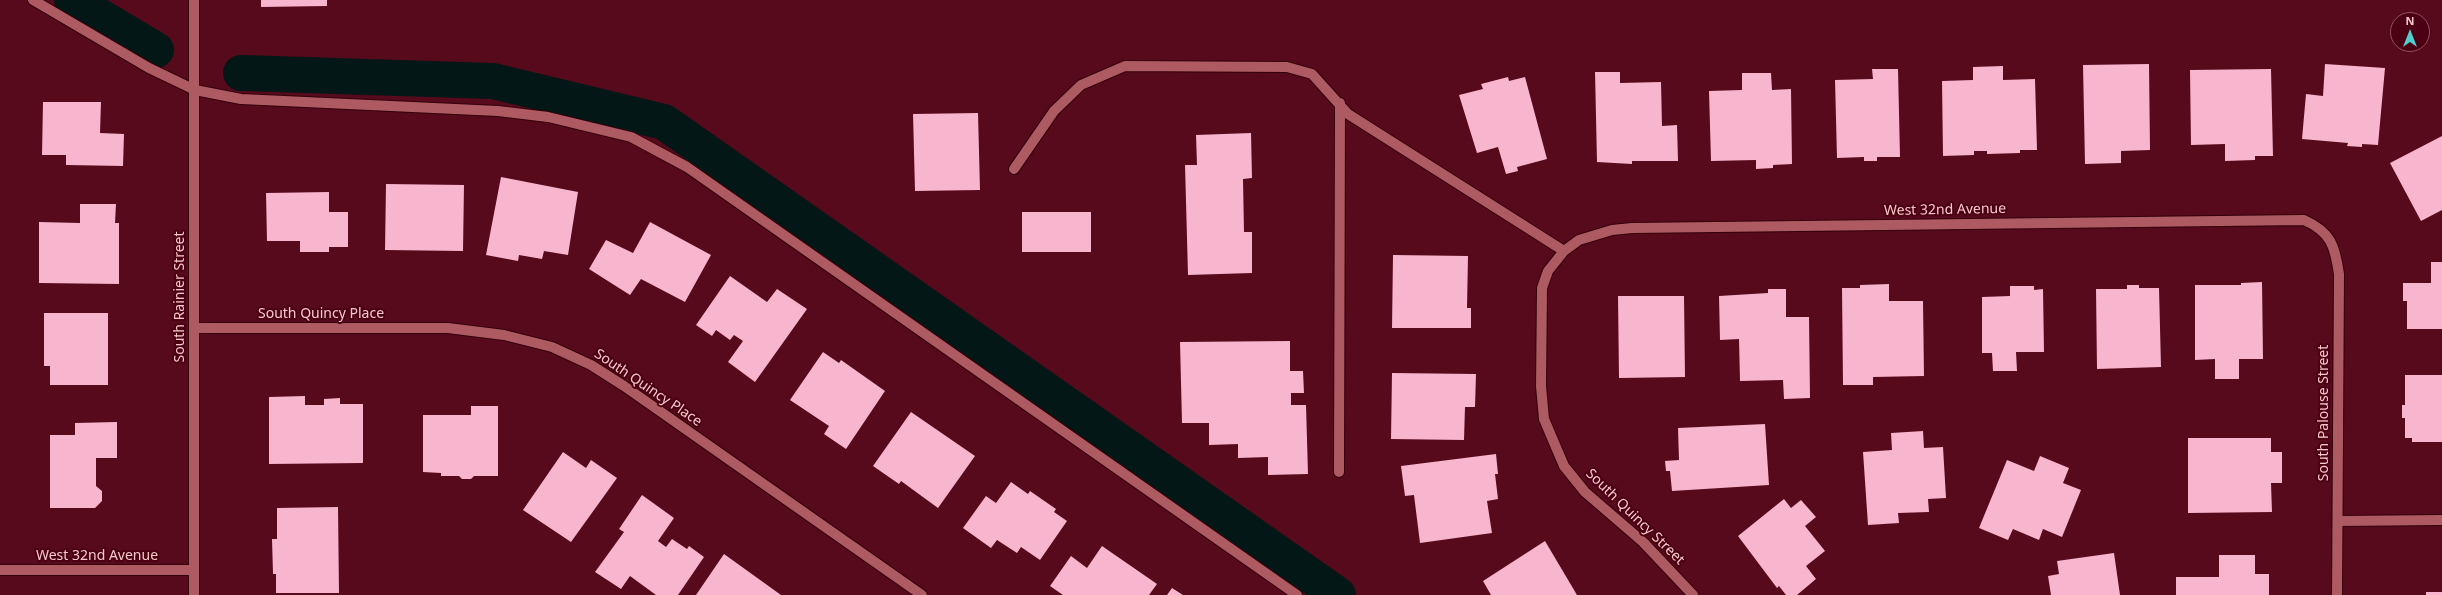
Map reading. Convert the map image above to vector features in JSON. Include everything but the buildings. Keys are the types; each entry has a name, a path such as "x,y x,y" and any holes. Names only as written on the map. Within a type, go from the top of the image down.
{"street":[{"path":"32,0 149,68 195,90 241,99 498,111 548,117 632,137 686,167 1297,595"},
{"name":"South Rainier Street","path":"194,0 194,595"},
{"path":"1014,169 1054,112 1081,85 1125,66 1286,67 1312,74 1348,114 1564,251"},
{"path":"1339,472 1340,104"},
{"name":"West 32nd Avenue","path":"1564,251 1579,240 1612,230 1632,228 2304,220 2320,227 2326,235"},
{"name":"South Palouse Street","path":"2326,235 2335,247 2339,274 2337,595"},
{"name":"South Quincy Street","path":"1564,251 1548,271 1542,288 1541,386 1544,419 1564,466 1585,492 1643,542 1693,595"},
{"name":"South Quincy Place","path":"194,328 448,328 504,335 552,347 591,365 624,386 922,595"},
{"path":"2338,521 2442,520"},
{"name":"West 32nd Avenue","path":"0,570 194,570"}],"waterway":[{"path":"72,0 156,50"},
{"path":"241,73 493,81 664,122 1338,595"}]}
